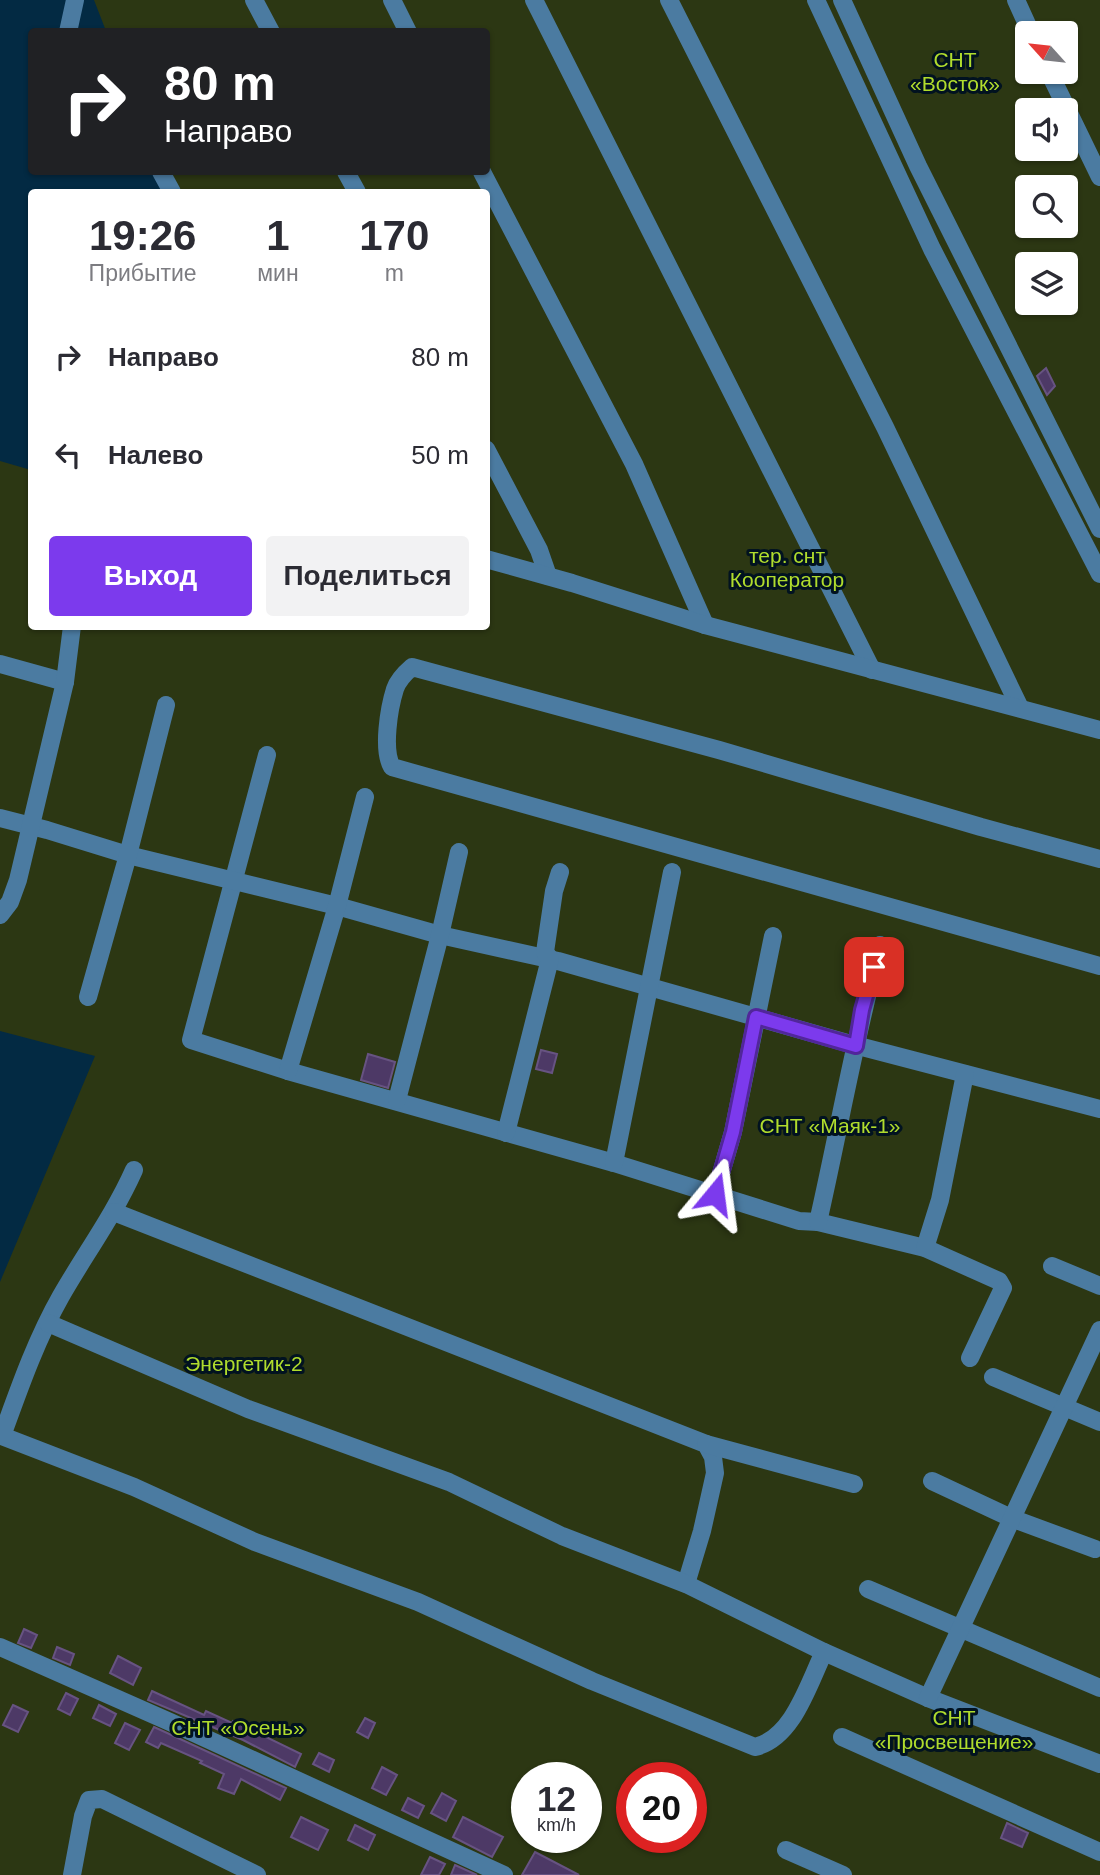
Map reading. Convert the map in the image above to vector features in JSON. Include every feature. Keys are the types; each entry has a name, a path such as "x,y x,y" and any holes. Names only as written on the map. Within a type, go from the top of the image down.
{"lane":[{"path":"69,28 75,0"},
{"path":"254,0 269,28"},
{"path":"392,0 406,28"},
{"path":"534,0 872,670"},
{"path":"669,0 885,427 1020,708"},
{"path":"816,0 932,249 1100,574"},
{"path":"842,0 918,166 1100,529"},
{"path":"1016,0 1026,21"},
{"path":"1055,84 1100,177"},
{"path":"484,175 634,464 705,625"},
{"path":"490,457 538,550 548,576"},
{"path":"490,560 705,625 1100,730"},
{"path":"0,915 10,902 18,880 65,682 72,630"},
{"path":"0,664 65,682"},
{"path":"1100,859 719,750 412,667 403,675 395,689 387,738 387,758 392,766 1100,966"},
{"path":"88,997 166,705"},
{"path":"267,755 191,1040 288,1071 614,1163 799,1221 818,1222 925,1248 999,1281 1003,1288 970,1358"},
{"path":"288,1071 337,906 365,797"},
{"path":"0,818 128,855 337,906 440,935 550,959 856,1046 1100,1109"},
{"path":"397,1100 459,852"},
{"path":"506,1133 550,959 545,952 547,932 560,872"},
{"path":"614,1163 672,872"},
{"path":"715,1194 733,1132 773,936"},
{"path":"818,1222 862,1010 880,945"},
{"path":"925,1248 940,1200 965,1074"},
{"path":"134,1170 114,1212 60,1297 2,1436 134,1487 256,1542 418,1602 593,1681 755,1747 769,1744 786,1728 824,1651"},
{"path":"114,1212 706,1444 854,1483"},
{"path":"1052,1266 1100,1286"},
{"path":"48,1323 248,1409 449,1482 562,1535 686,1584 928,1698 1100,1764"},
{"path":"928,1698 1100,1329"},
{"path":"993,1377 1100,1422"},
{"path":"686,1584 715,1473 713,1457 706,1444"},
{"path":"932,1481 1011,1518 1095,1549"},
{"path":"868,1589 1100,1688"},
{"path":"0,1647 504,1875"},
{"path":"842,1737 1100,1852"},
{"path":"72,1875 83,1816 89,1800 102,1798 257,1875"},
{"path":"786,1850 843,1875"}],"green space":[{"path":"94,0 839,0 1100,520 1100,1875 0,1875 0,1282 95,1056 0,1031 0,461 28,469 28,630 490,630 490,189 168,189 162,175 490,175 490,28 105,28"},
{"name":"СНТ «Восток»","path":"844,0 1100,0 1100,516"}],"building":[{"path":"1046,368 1055,386 1047,395 1037,376"},
{"path":"541,1050 557,1054 552,1073 536,1069"},
{"path":"368,1054 395,1062 388,1088 361,1080"},
{"path":"24,1629 37,1635 31,1648 18,1643"},
{"path":"57,1647 74,1654 70,1665 53,1658"},
{"path":"118,1656 141,1668 133,1685 110,1673"},
{"path":"152,1691 204,1715 206,1711 232,1723 233,1721 301,1754 295,1767 243,1740 148,1700"},
{"path":"66,1693 78,1699 70,1715 58,1709"},
{"path":"13,1705 28,1712 18,1732 3,1725"},
{"path":"99,1705 116,1714 110,1726 93,1718"},
{"path":"365,1718 375,1723 368,1738 357,1732"},
{"path":"125,1723 140,1730 129,1750 115,1743"},
{"path":"154,1727 286,1788 280,1800 241,1779 234,1794 218,1788 224,1774 161,1743 158,1748 146,1742"},
{"path":"319,1753 334,1760 329,1772 313,1764"},
{"path":"382,1767 397,1775 386,1795 372,1788"},
{"path":"442,1793 456,1801 446,1821 431,1813"},
{"path":"408,1798 424,1806 418,1818 402,1810"},
{"path":"301,1817 328,1830 318,1850 291,1837"},
{"path":"463,1817 503,1837 492,1857 453,1837"},
{"path":"1007,1823 1028,1833 1022,1847 1001,1838"},
{"path":"355,1825 375,1835 368,1850 348,1840"},
{"path":"537,1853 579,1875 522,1875"},
{"path":"430,1857 445,1864 439,1875 421,1875"},
{"path":"455,1865 477,1875 451,1875"}],"route":[{"path":"715,1194 733,1132 756,1017 856,1046 862,1010 874,967"}],"park label":[{"name":"тер. снт Кооператор","path":"787,567"},
{"name":"СНТ «Маяк-1»","path":"830,1125"},
{"name":"Энергетик-2","path":"244,1363"},
{"name":"СНТ «Осень»","path":"238,1727"},
{"name":"СНТ «Просвещение»","path":"954,1729"}]}
